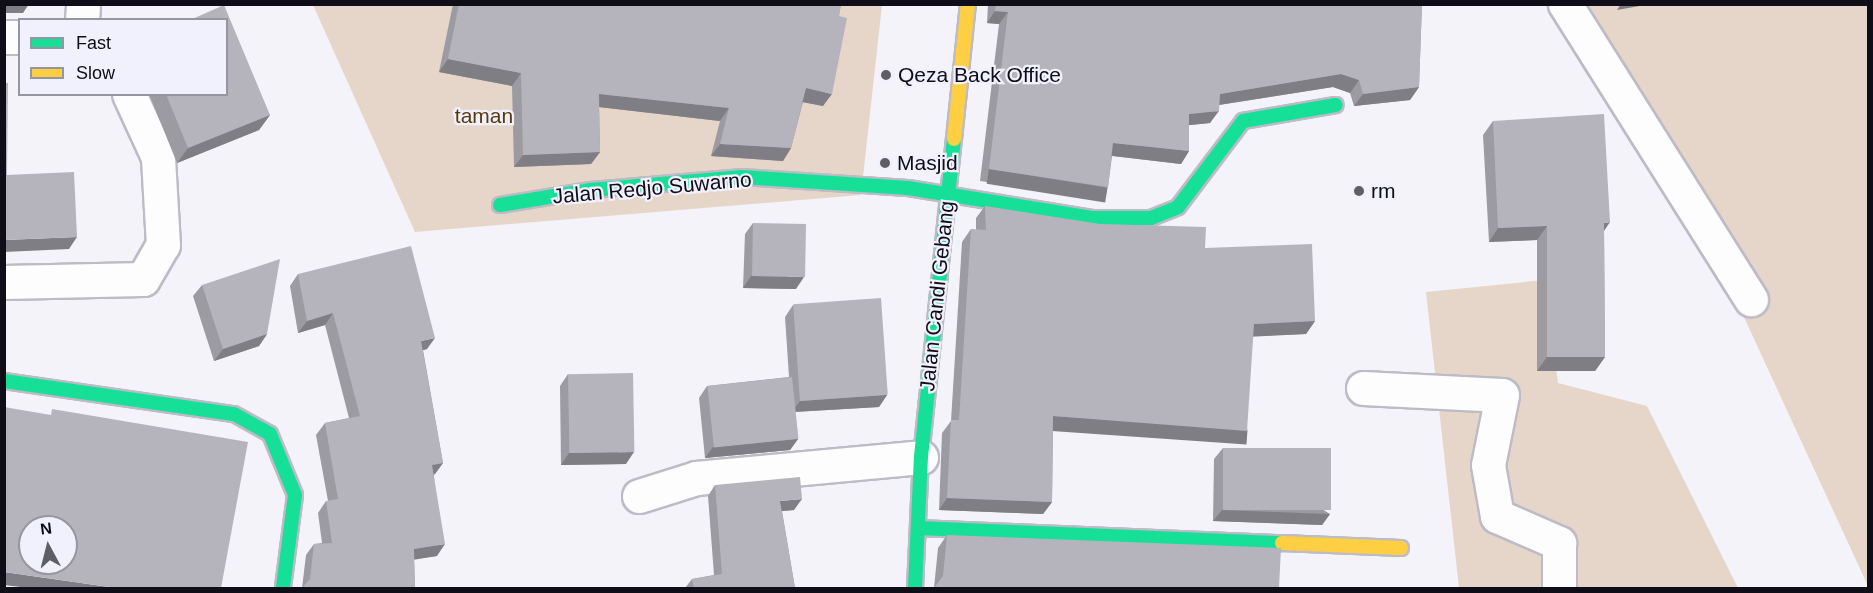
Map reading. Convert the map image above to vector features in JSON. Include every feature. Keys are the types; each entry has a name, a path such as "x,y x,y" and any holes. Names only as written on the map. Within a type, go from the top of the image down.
{"street":[{"name":"Jalan Candi Gebang","path":"915,588 921,457 946,197 968,4"},
{"path":"1565,4 1751,299"},
{"path":"4,282 144,279 163,245 158,157 130,96"},
{"name":"Jalan Redjo Suwarno","path":"500,205 591,190 742,177 908,188 946,197 1094,218 1168,215 1243,121 1336,105"},
{"path":"4,381 234,414 270,435 295,495 283,588"},
{"path":"1363,388 1502,395 1488,465 1497,516 1559,543 1559,588"},
{"path":"639,496 696,478 921,457"},
{"path":"918,528 1401,548"}],"green space":[{"name":"taman","path":"313,5 882,5 861,195 415,232"},
{"path":"1563,5 1868,5 1868,586 1689,198"},
{"path":"1545,280 1558,383 1647,406 1738,588 1459,588 1426,292"}],"building":[{"path":"459,4 841,4 839,16 847,18 832,94 806,88 791,148 720,144 729,108 599,94 600,152 523,155 521,73 448,59"},
{"path":"996,4 1422,4 1419,87 1363,94 1359,80 1341,74 1220,94 1219,111 1189,114 1189,151 1113,143 1108,187 989,169 1008,12 995,11"},
{"path":"224,5 270,115 188,148 167,96 228,96 228,18 195,18"},
{"path":"4,83 8,83 7,175 74,172 77,237 4,240"},
{"path":"1604,114 1610,222 1604,223 1605,357 1547,357 1547,226 1498,228 1493,121"},
{"path":"985,206 1100,224 1206,227 1205,248 1312,244 1315,321 1254,324 1247,431 1053,416 1052,502 947,498 951,420 959,420 971,229 986,230"},
{"path":"753,223 806,224 805,277 752,276"},
{"path":"411,246 435,338 421,341 443,463 432,465 445,544 414,549 415,588 302,588 310,579 314,544 332,543 326,501 338,499 325,423 360,416 333,313 307,321 298,274"},
{"path":"280,259 267,334 223,349 202,285"},
{"path":"881,298 888,395 800,401 793,304"},
{"path":"633,373 634,452 569,453 568,374"},
{"path":"792,377 798,439 714,448 707,386"},
{"path":"4,407 51,415 52,409 248,442 221,588 116,588 25,575 78,575 78,515 18,515 18,574 4,572"},
{"path":"1223,448 1331,448 1331,510 1223,510"},
{"path":"800,477 802,499 780,501 795,588 694,588 692,579 722,574 715,485"},
{"path":"947,535 1281,548 1279,588 934,588 943,576"}],"traffic: fast":[{"path":"500,205 591,190 742,177 908,188 1094,218 1151,218 1178,207 1243,121 1336,105"},
{"path":"915,588 921,457 954,139"},
{"path":"4,381 234,414 270,434 295,495 283,588"},
{"path":"918,528 1282,543"}],"traffic: slow":[{"path":"954,139 968,4"},
{"path":"1282,543 1401,548"}],"place":[{"name":"Qeza Back Office","path":"886,75"},
{"name":"Masjid","path":"885,163"},
{"name":"rm","path":"1359,191"}]}
